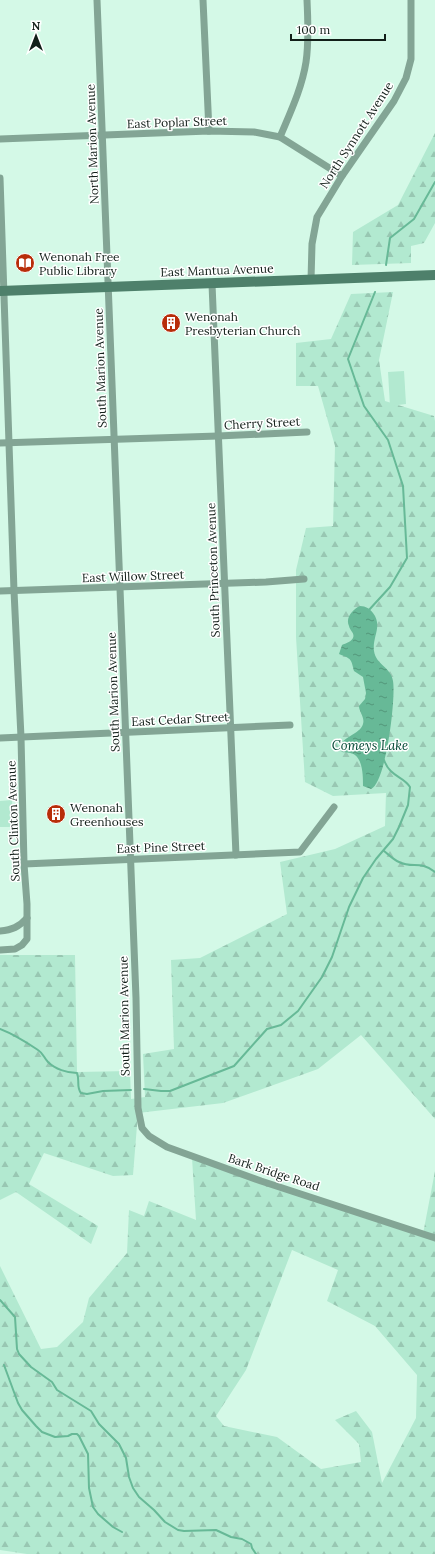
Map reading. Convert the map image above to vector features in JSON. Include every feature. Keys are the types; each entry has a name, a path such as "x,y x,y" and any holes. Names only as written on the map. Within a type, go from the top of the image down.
{"street":[{"name":"North Marion Avenue","path":"97,0 104,135 108,287"},
{"path":"203,0 209,131"},
{"path":"280,137 302,80 306,61 308,39 307,0"},
{"name":"North Synnott Avenue","path":"311,280 312,244 317,217 342,176 394,101 406,78 411,59 411,0"},
{"name":"East Poplar Street","path":"0,139 240,131 280,137 342,176"},
{"name":"South Clinton Avenue","path":"0,178 2,291 21,737 24,864 28,904 27,939 22,945 15,949 0,950"},
{"name":"East Mantua Avenue","path":"2,291 435,275"},
{"name":"South Princeton Avenue","path":"212,284 236,855"},
{"name":"South Marion Avenue","path":"108,287 136,998 137,1096"},
{"name":"Cherry Street","path":"0,443 308,432"},
{"name":"East Willow Street","path":"0,592 266,582 304,579"},
{"name":"East Cedar Street","path":"0,738 290,725"},
{"name":"East Pine Street","path":"24,864 300,852 334,807"},
{"path":"0,931 10,930 20,926 27,918"},
{"name":"Bark Bridge Road","path":"137,1096 142,1128 149,1136 167,1147 261,1181 435,1238"}],"green space":[{"path":"435,133 435,223 424,243 411,246 411,263 352,265 353,232 398,205"},
{"path":"393,292 379,360 385,401 434,416 435,421 435,1119 361,1035 318,1069 223,1103 138,1113 133,1175 113,1176 44,1153 29,1184 98,1226 91,1244 16,1192 0,1200 0,955 75,955 77,1072 130,1071 131,1099 145,1097 143,1054 174,1049 171,960 200,958 287,914 280,862 335,849 385,826 386,793 333,796 305,782 296,637 296,570 306,528 333,526 335,446 318,386 296,386 296,343 331,339 351,294"},
{"path":"404,371 406,404 390,406 388,372"},
{"path":"12,800 13,827 0,827 0,801"},
{"path":"192,1158 423,1234 435,1171 435,1554 27,1554 0,1550 0,1266 41,1349 57,1347 83,1322 89,1298 127,1253 129,1210 144,1216 149,1201 196,1220","holes":["292,1250 338,1270 327,1301 375,1326 417,1375 416,1418 382,1483 372,1432 356,1411 335,1420 359,1444 361,1462 321,1469 277,1437 224,1426 216,1416 246,1370"]}],"water":[{"name":"Comeys Lake","path":"360,606 369,609 376,618 377,627 374,641 375,656 392,676 394,690 389,739 385,757 381,772 376,783 371,789 363,786 362,769 358,758 352,753 342,752 340,747 344,740 361,728 363,724 363,717 359,706 365,699 366,693 363,677 354,671 350,660 339,654 342,645 353,638 348,620 352,612"}],"waterway":[{"path":"386,265 390,238 414,219 435,182"},
{"path":"368,611 390,587 407,558 403,486 388,440 364,406 348,359 375,292"},
{"path":"144,1089 170,1091 234,1066 267,1029 281,1025 298,1011 322,977 332,957 349,907 363,878 376,859 393,839 408,805 410,787 390,770 384,760"},
{"path":"384,851 399,862 408,865 425,866 435,872"},
{"path":"0,1029 10,1033 38,1050 54,1067 77,1073 81,1093 87,1094 103,1091 131,1090"},
{"path":"0,1300 15,1317 17,1349 19,1354 31,1367 52,1382 57,1390 91,1411 99,1424 119,1444 126,1458 129,1477 133,1488 139,1497 165,1522 178,1530 216,1530 231,1537 242,1539 251,1544 256,1554"},
{"path":"4,1365 18,1403 22,1410 42,1432 55,1437 68,1436 72,1434 77,1434 79,1436 88,1454 89,1488 93,1507 98,1514 113,1527 122,1532"}],"place":[{"name":"Wenonah Free Public Library","path":"25,263"},
{"name":"Wenonah Presbyterian Church","path":"171,323"},
{"name":"Wenonah Greenhouses","path":"56,814"}]}
